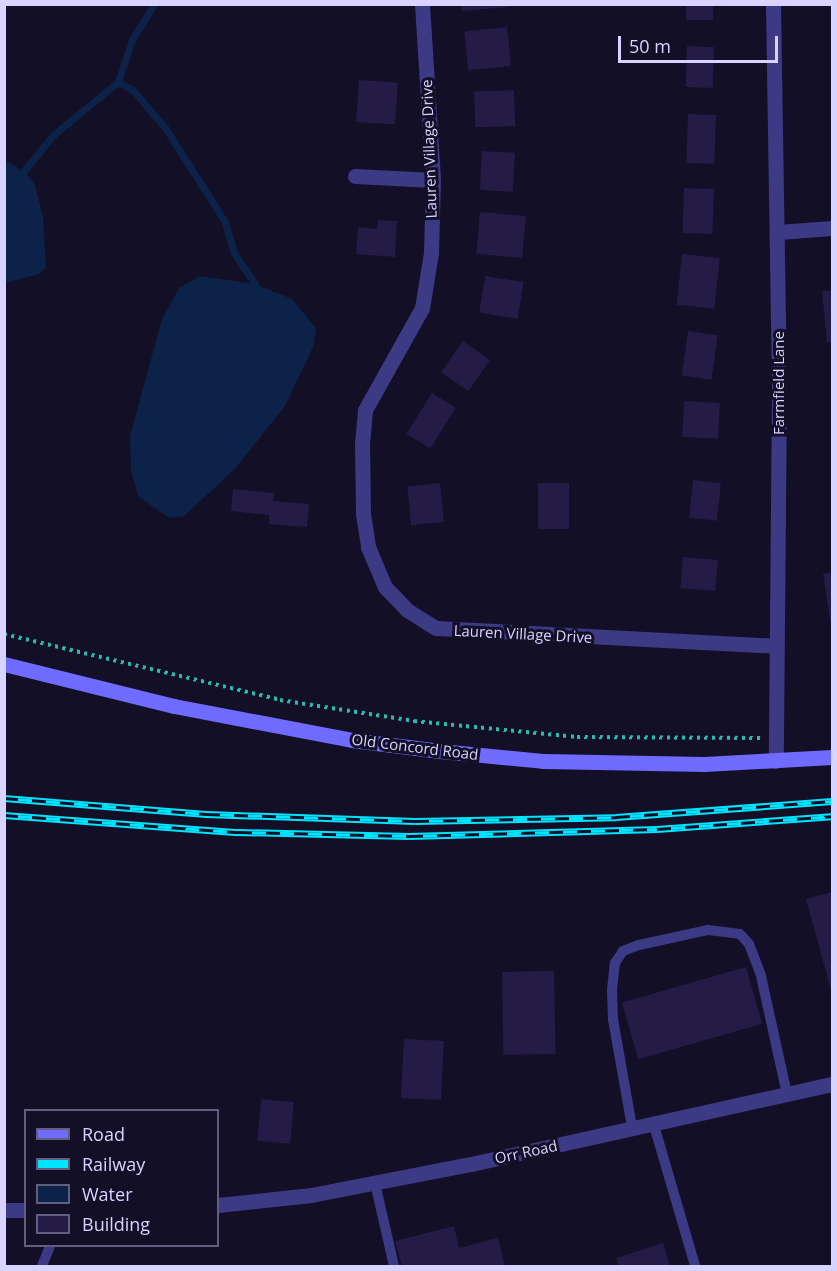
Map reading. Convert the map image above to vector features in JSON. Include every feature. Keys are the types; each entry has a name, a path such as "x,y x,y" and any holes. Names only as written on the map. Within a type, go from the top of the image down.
{"street":[{"name":"Lauren Village Drive","path":"422,4 433,180 431,254 422,308 366,410 363,514 368,547 385,587 407,610 436,628 776,646"},
{"name":"Farmfield Lane","path":"773,4 778,232 776,761"},
{"path":"355,176 433,180"},
{"path":"778,232 832,228"},
{"name":"Old Concord Road","path":"4,664 174,706 352,740 543,761 704,764 832,757"},
{"name":"Orr Road","path":"219,1205 311,1195 375,1183 832,1084"},
{"path":"4,1210 24,1210"}],"lane":[{"path":"632,1127 613,1019 615,963 623,951 650,942 708,930 740,934 745,939 761,976 788,1094"},
{"path":"653,1122 695,1266"},
{"path":"375,1183 394,1266"},
{"path":"42,1266 49,1247"}],"path":[{"path":"4,634 280,700 414,721 494,731 650,740 776,737"}],"water":[{"path":"4,160 24,171 35,185 43,216 46,267 39,274 5,283"},
{"path":"200,276 255,284 292,299 316,328 314,345 285,406 235,469 184,516 169,518 138,496 131,471 130,436 162,319 179,288"}],"building":[{"path":"461,4 508,4 508,7 462,11"},
{"path":"686,4 713,4 713,20 686,20"},
{"path":"507,27 511,66 468,70 464,31"},
{"path":"687,46 714,47 713,88 686,87"},
{"path":"359,80 398,83 395,125 356,122"},
{"path":"514,90 515,126 475,127 474,91"},
{"path":"688,114 716,115 714,164 686,163"},
{"path":"482,151 515,153 513,192 480,190"},
{"path":"684,188 714,189 712,234 682,233"},
{"path":"480,212 526,216 522,258 476,254"},
{"path":"378,220 397,221 395,257 356,254 358,227 377,229"},
{"path":"682,254 720,258 714,309 677,305"},
{"path":"485,276 524,282 518,319 479,313"},
{"path":"832,290 832,342 827,342 822,291"},
{"path":"688,331 718,335 711,380 682,376"},
{"path":"463,341 490,360 468,391 441,372"},
{"path":"432,393 456,408 430,449 407,434"},
{"path":"684,401 720,403 718,439 682,437"},
{"path":"693,480 721,483 717,521 689,518"},
{"path":"440,483 444,522 411,525 407,486"},
{"path":"538,483 569,483 569,529 538,529"},
{"path":"233,489 274,493 273,501 309,504 307,527 269,524 269,515 231,511"},
{"path":"683,557 718,560 715,591 680,588"},
{"path":"832,572 832,625 831,625 823,574"},
{"path":"832,892 832,994 806,899"},
{"path":"746,967 762,1024 638,1059 622,1003"},
{"path":"554,971 555,1054 503,1055 502,972"},
{"path":"404,1039 444,1041 441,1100 401,1098"},
{"path":"261,1099 294,1102 290,1144 257,1141"},
{"path":"454,1226 459,1248 498,1238 505,1266 402,1266 395,1241"},
{"path":"663,1243 670,1266 619,1266 616,1258"}],"waterway":[{"path":"4,181 24,171 53,135 118,82 132,40 154,4"},
{"path":"118,82 133,90 166,129 225,222 234,253 255,284 252,291"}],"railway":[{"path":"4,798 206,814 415,821 616,817 832,801"},
{"path":"4,815 238,832 409,836 657,829 832,816"}]}
